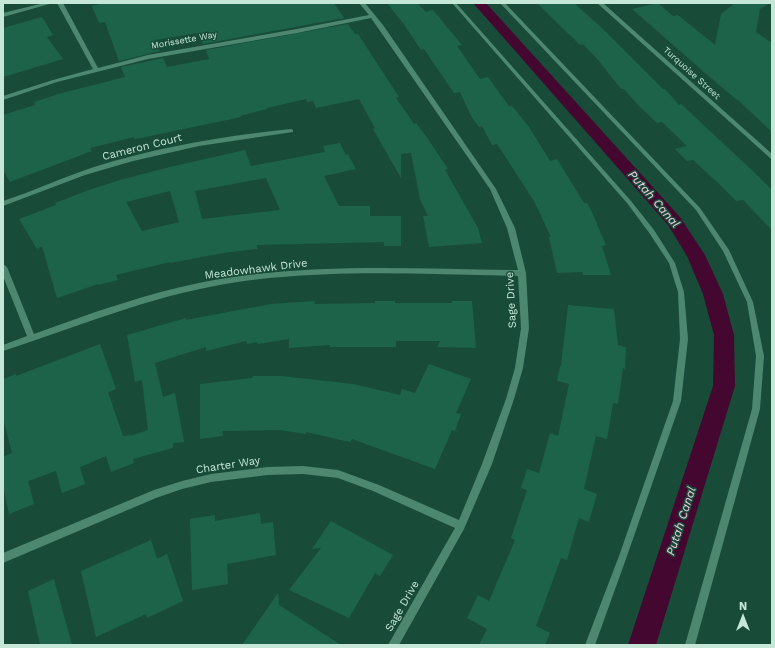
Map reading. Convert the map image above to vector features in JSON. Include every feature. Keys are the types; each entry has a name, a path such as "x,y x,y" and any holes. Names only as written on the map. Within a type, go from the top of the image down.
{"street":[{"path":"3,14 50,3"},
{"path":"60,3 96,69"},
{"name":"Sage Drive","path":"362,3 390,39 493,189 511,228 522,273 525,328 519,368 510,399 487,464 460,526 393,645"},
{"name":"Turquoise Street","path":"600,3 772,157"},
{"name":"Morissette Way","path":"3,98 96,69 148,57 373,16"},
{"name":"Cameron Court","path":"3,204 108,165 201,142 252,134 291,131"},
{"path":"3,267 32,338"},
{"name":"Meadowhawk Drive","path":"3,348 104,312 167,293 226,281 291,274 359,271 522,273"},
{"name":"Charter Way","path":"3,558 154,494 211,478 267,471 303,470 338,474 376,488 460,526"}],"lane":[{"path":"454,3 629,202 652,232 672,263 681,292 684,339 677,401 590,645"},
{"path":"502,3 698,209 726,250 750,302 760,356 756,409 690,645"}],"building":[{"path":"105,3 334,3 344,18 203,44 198,33 154,40 160,51 119,61 105,22 99,23 92,6"},
{"path":"387,3 417,3 426,12 433,10 462,45 457,46 480,79 488,77 509,106 512,106 529,127 550,161 557,159 584,203 587,203 591,210 606,245 602,246 611,275 583,275 582,272 557,273 549,237 551,237 534,201 497,144 492,145 482,126 479,127 471,116 460,92 454,93 424,49 421,50 403,23"},
{"path":"537,3 574,3 604,30 663,89 665,89 679,105 681,104 754,172 772,190 772,230 743,200 736,201 693,160 687,161 675,149 687,146 662,122 657,123 624,89 621,89 599,61 583,44 580,45"},
{"path":"658,3 673,16 678,15 715,45 721,14 735,3 770,3 760,9 756,32 772,43 772,132 738,100 632,9"},
{"path":"42,17 53,35 47,37 63,59 3,77 3,28"},
{"path":"348,24 355,34 358,34 399,97 396,98 414,124 416,123 428,139 448,169 445,170 478,228 482,243 429,247 423,216 428,216 420,199 411,153 401,154 401,178 373,129 375,128 359,99 316,108 313,101 307,102 306,99 267,108 240,116 241,117 141,138 134,139 134,137 90,148 92,151 10,182 3,170 3,115 35,105 34,102 62,93 125,77 121,67 163,58 167,67 209,59 206,50"},
{"path":"340,143 356,169 324,176 339,206 370,206 370,216 401,216 401,246 384,246 384,242 257,245 257,249 170,262 116,275 118,280 98,284 57,298 42,246 37,249 19,219 56,205 55,203 89,190 170,167 245,150 251,166 325,152 323,146","holes":["266,178 280,210 202,219 195,191","170,191 179,222 142,231 126,202"]},
{"path":"314,301 315,304 375,303 375,301 395,301 395,303 452,303 452,301 472,301 476,348 437,347 440,341 396,341 396,347 330,347 330,345 289,348 289,339 258,344 257,342 247,344 246,341 206,351 206,347 155,363 163,397 175,393 184,442 173,443 173,448 133,459 134,463 111,472 106,456 80,467 85,484 62,493 56,471 28,481 34,504 9,514 3,485 3,457 12,453 3,418 3,379 16,374 16,376 100,344 116,389 108,392 123,436 133,435 148,430 142,380 135,382 127,335 186,318 186,320 271,304"},
{"path":"568,305 614,309 618,345 626,347 625,369 623,368 618,404 613,403 607,439 596,436 584,489 597,494 589,522 579,518 567,560 561,558 536,626 550,633 545,645 479,645 487,629 467,618 478,595 489,601 515,540 511,538 527,490 521,488 527,469 539,473 550,433 558,436 569,384 557,381 561,366"},
{"path":"429,364 471,379 456,413 461,414 455,431 452,430 435,469 352,439 350,442 306,432 306,434 279,430 222,431 223,436 200,439 200,384 252,378 253,376 281,376 353,384 400,395 402,389 415,393"},
{"path":"260,513 261,524 273,522 276,555 227,564 228,584 192,590 190,519 215,515 215,521"},
{"path":"331,521 393,555 380,576 375,573 349,618 289,590 321,548 312,549"},
{"path":"151,540 157,559 167,554 183,601 147,618 146,614 96,637 81,571"},
{"path":"54,579 72,645 40,645 28,591"},
{"path":"278,593 279,605 341,645 242,645"}],"waterway":[{"name":"Putah Canal","path":"479,3 674,221 696,255 713,294 724,335 724,386 642,645"}]}
